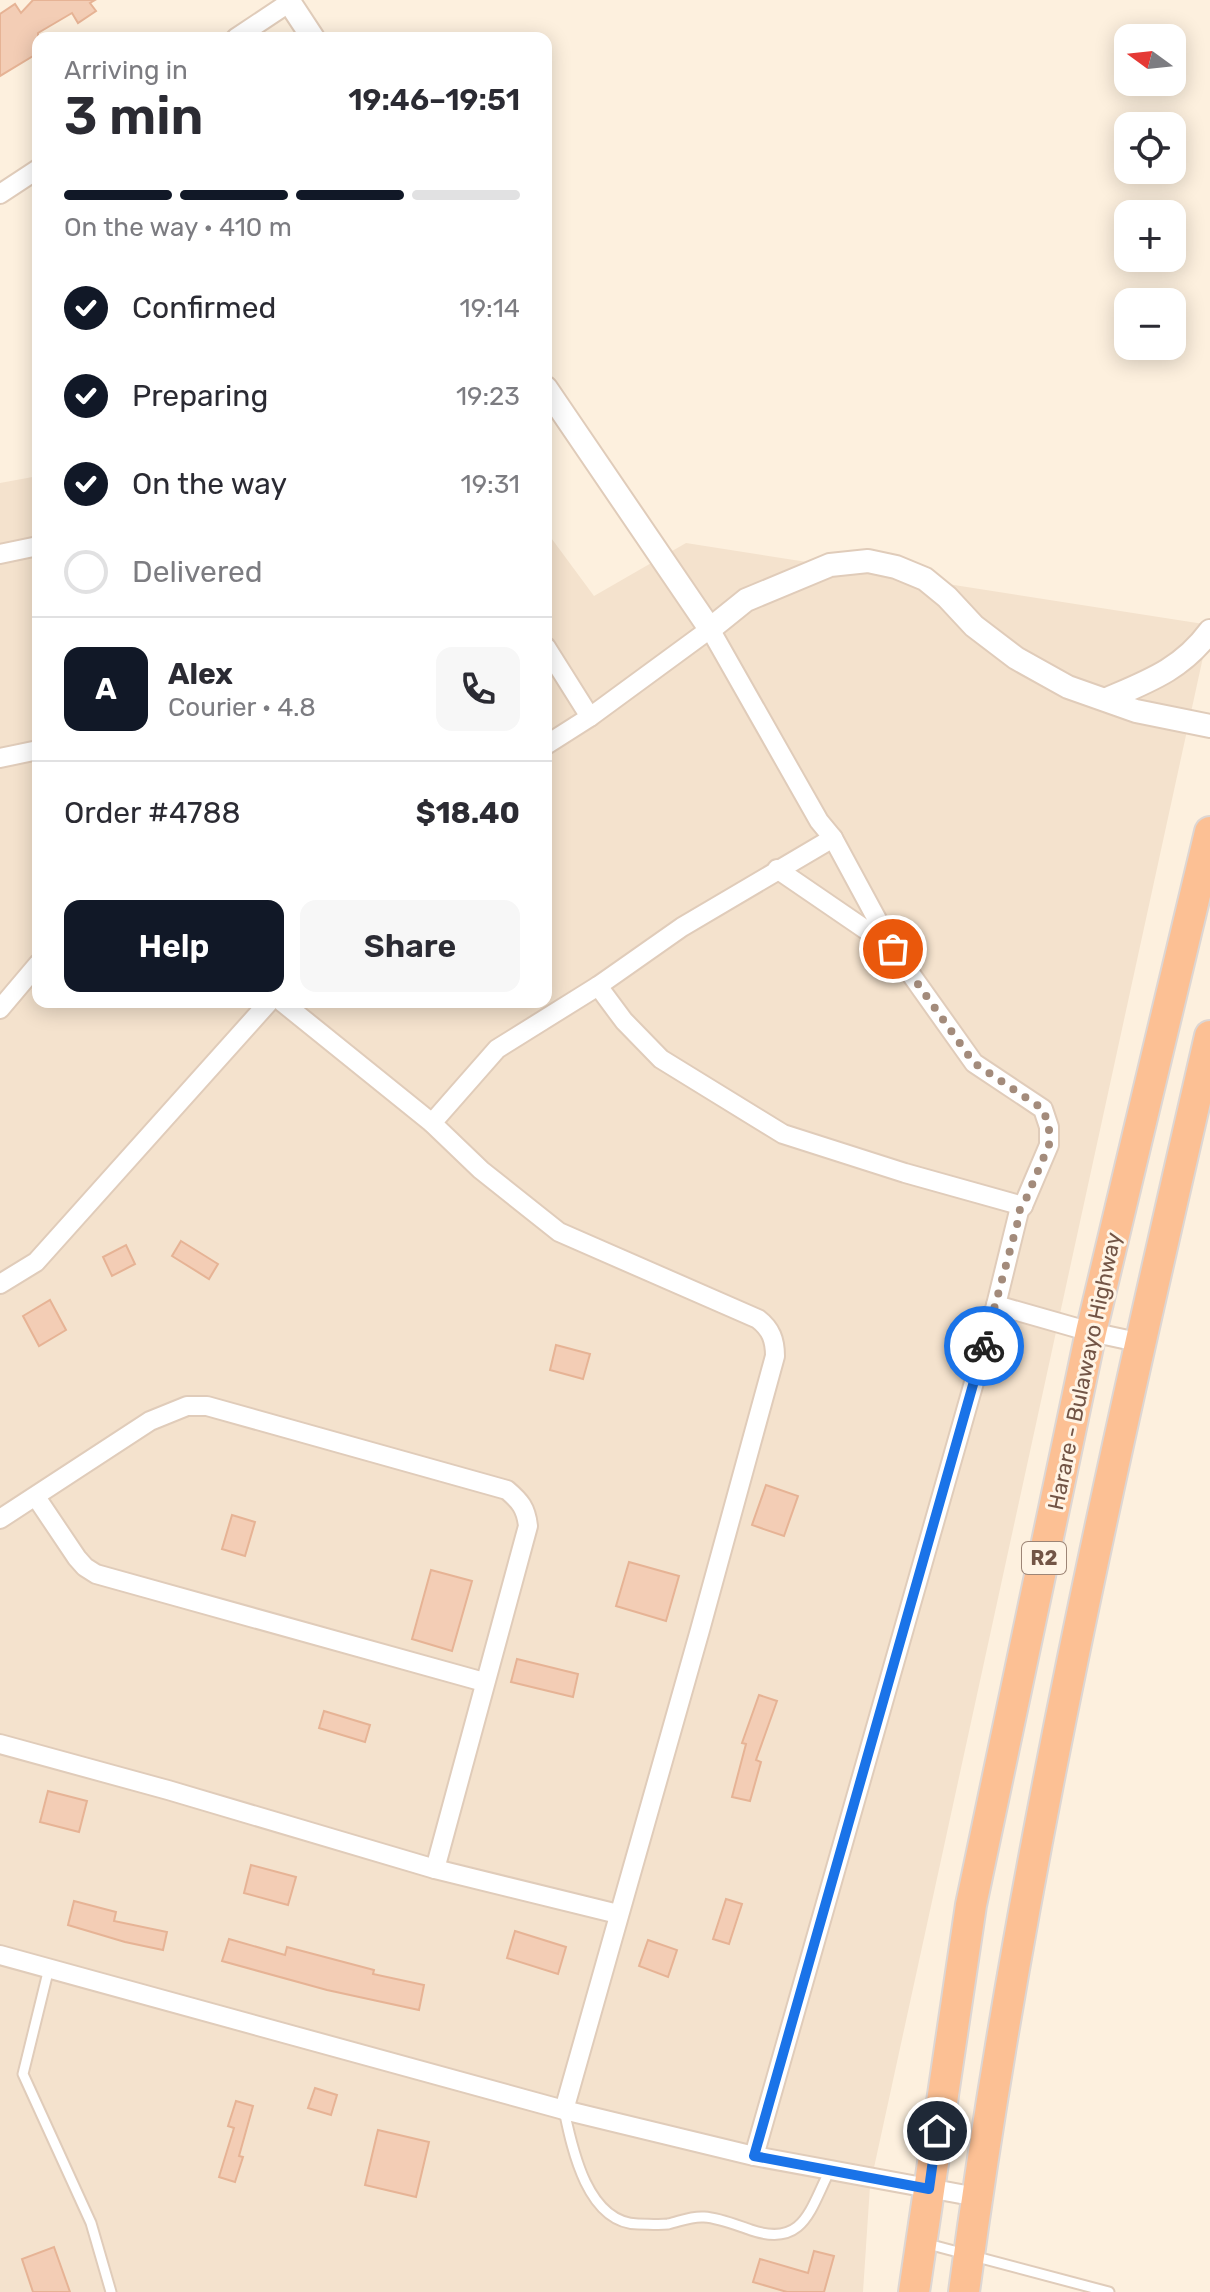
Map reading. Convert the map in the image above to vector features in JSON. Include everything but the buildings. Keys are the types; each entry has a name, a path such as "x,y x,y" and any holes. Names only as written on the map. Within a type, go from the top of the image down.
{"highway":[{"name":"Harare - Bulawayo Highway","path":"914,2292 971,1905 1091,1332 1210,832"},
{"name":"R2","path":"964,2292 1012,1972 1107,1499 1210,1036"}],"street":[{"path":"245,32 289,1 309,32"},
{"path":"0,194 32,173"},
{"path":"552,397 710,629 819,821 833,838 893,949 974,1063 1043,1109 1049,1127 1049,1145 1019,1211 996,1305 754,2156"},
{"path":"0,554 32,547"},
{"path":"552,741 590,717 746,600 830,565 868,561 896,567 925,579 974,626 1016,658 1068,687 1136,711 1210,726"},
{"path":"1107,699 1166,673 1196,650 1210,631"},
{"path":"552,657 590,717"},
{"path":"0,758 32,751"},
{"path":"432,1123 497,1049 598,986 682,927 833,838"},
{"path":"777,869 893,949"},
{"path":"0,1009 32,971"},
{"path":"598,986 624,1021 661,1059 783,1134 1023,1206"},
{"path":"0,1284 36,1262 264,1008"},
{"path":"289,1008 432,1123 481,1170 559,1232 758,1319 772,1333 775,1345 775,1356 704,1614 564,2110"},
{"path":"996,1305 1142,1343"},
{"path":"0,1519 150,1421 179,1409 197,1406 207,1406 507,1490 527,1511 528,1526 435,1869"},
{"path":"36,1497 77,1558 96,1574 484,1682"},
{"path":"0,1744 435,1869 618,1914"},
{"path":"0,1955 564,2110 754,2156 977,2197"}],"lane":[{"path":"49,1968 23,2074 91,2223 111,2292"},
{"path":"564,2110 585,2184 604,2208 619,2220 633,2224 667,2224 700,2217 761,2234 784,2236 799,2228 830,2170"},
{"path":"921,2243 1109,2292"}],"shaded area":[{"path":"32,477 32,1008 552,1008 552,539 594,596 686,543 1210,625 870,2186 863,2292 0,2292 0,483"}],"way so far":[{"path":"893,949 974,1063 1043,1109 1049,1127 1049,1145 1019,1211 984,1346"}],"route":[{"path":"937,2131 929,2189 754,2156 984,1346"}]}
